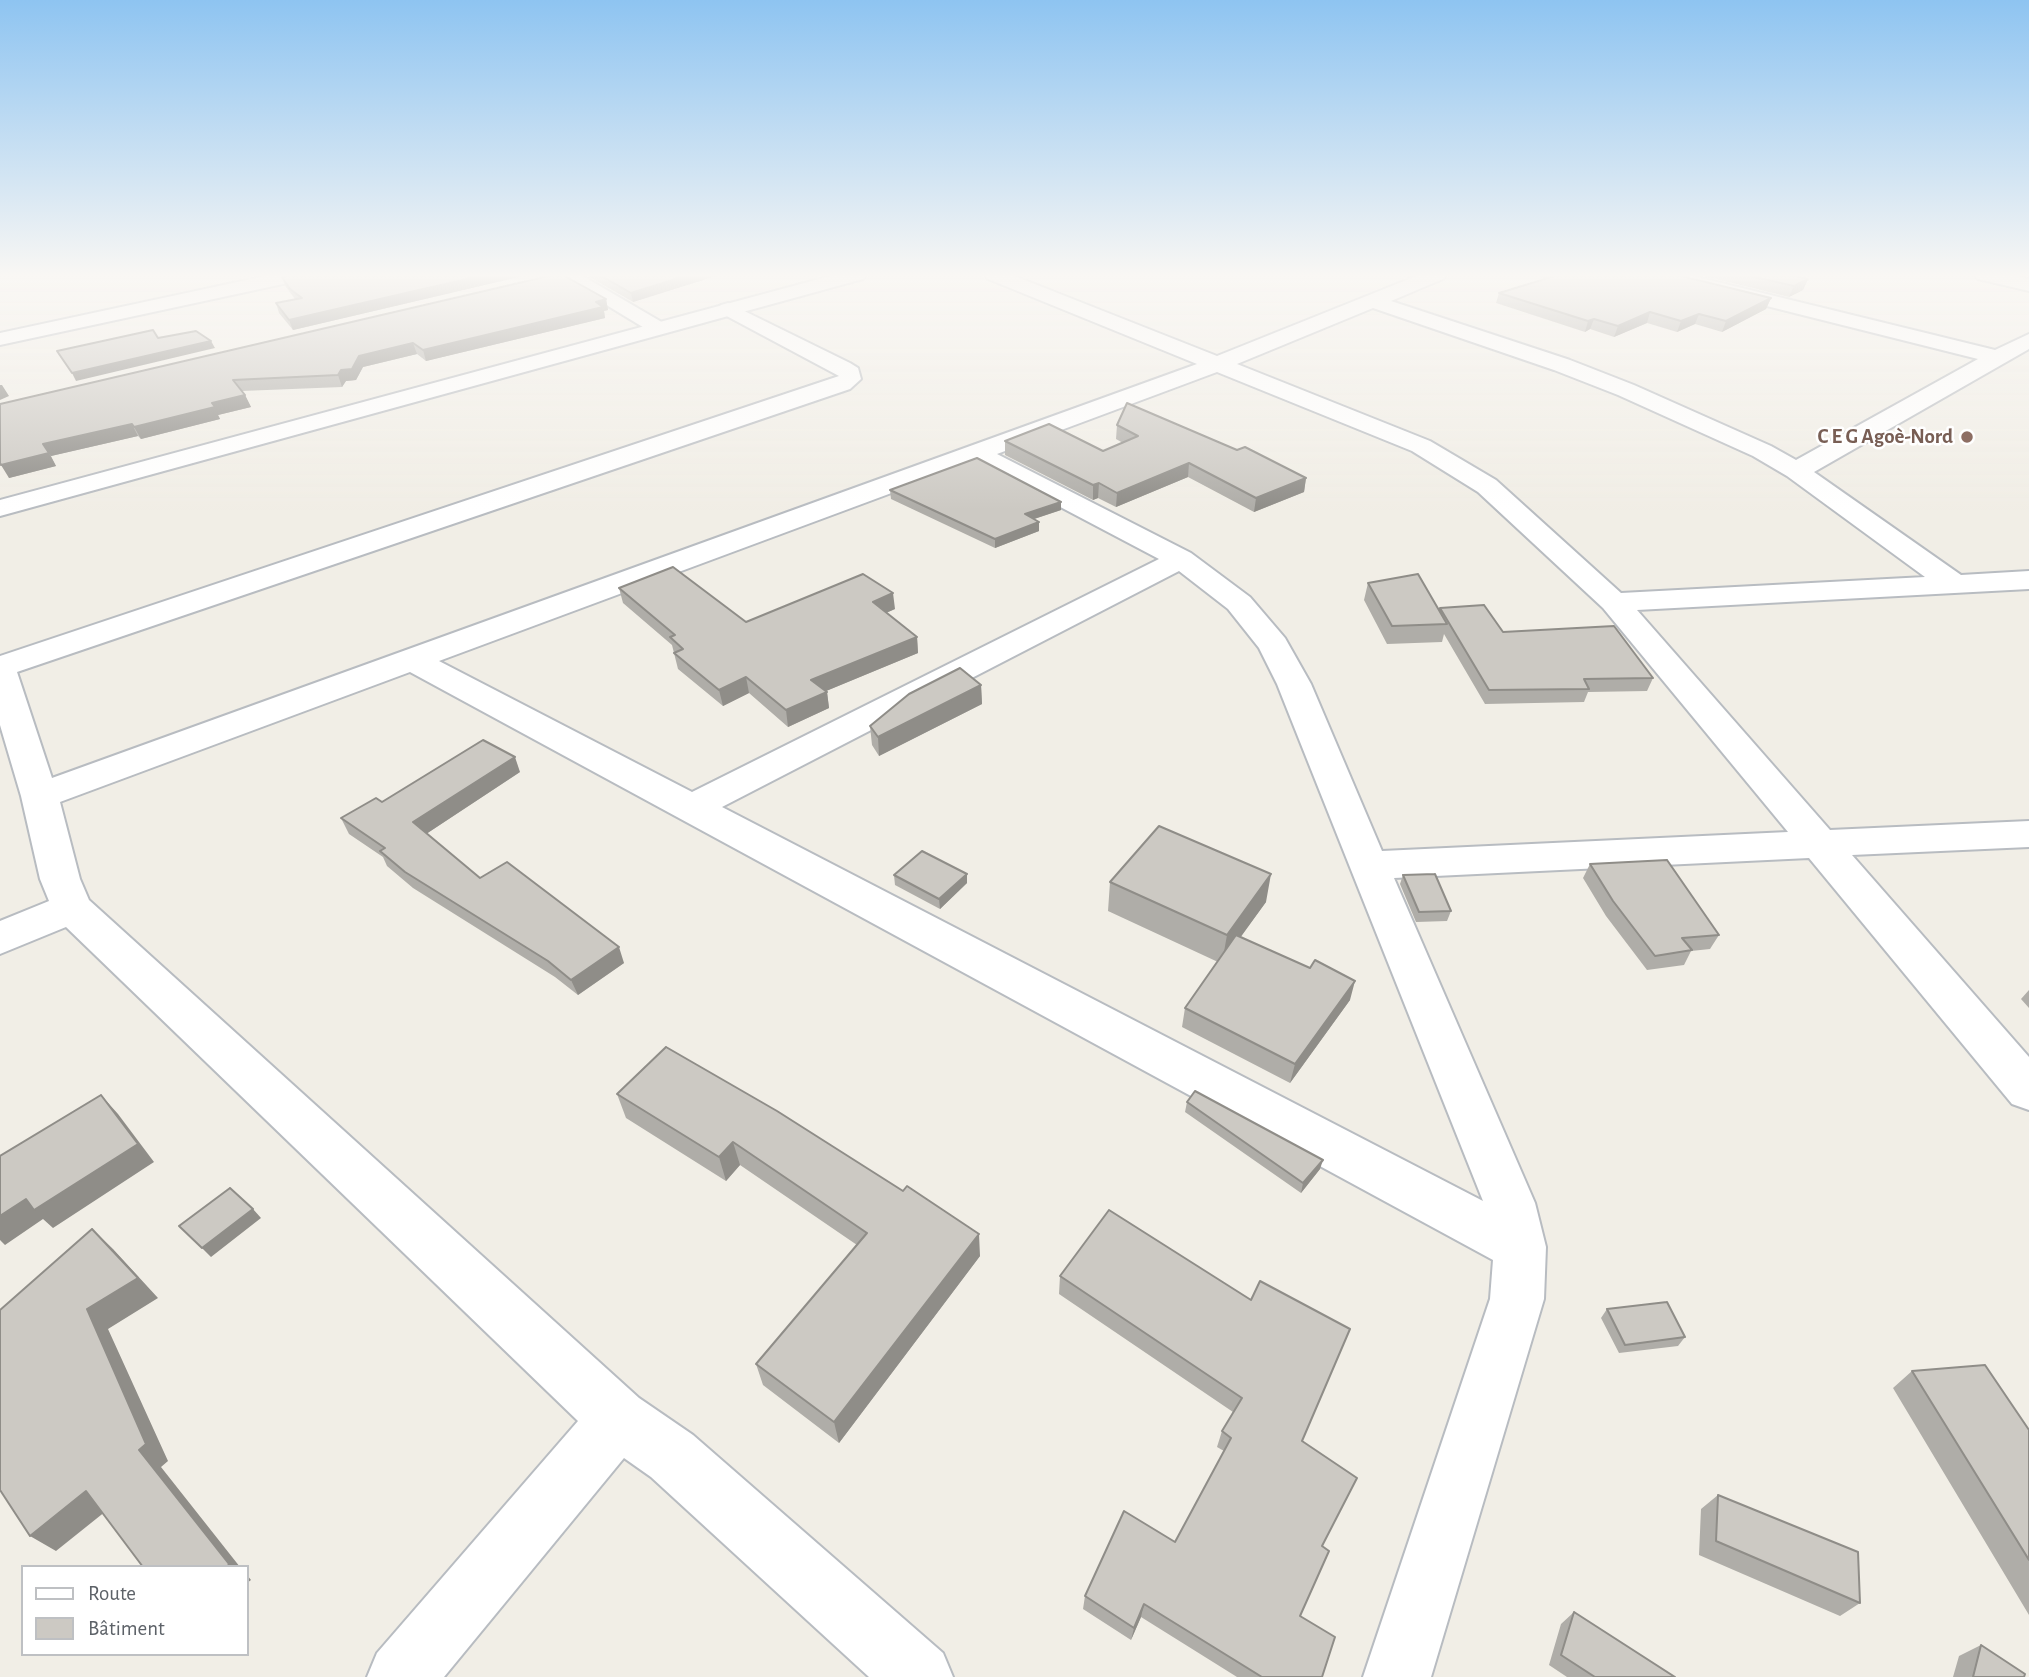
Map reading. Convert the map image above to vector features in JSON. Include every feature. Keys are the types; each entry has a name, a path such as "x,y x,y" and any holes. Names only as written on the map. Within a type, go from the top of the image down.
{"street":[{"path":"0,508 566,353"},
{"path":"814,353 850,373 850,379 829,389 2,679 40,796 60,879 72,908 94,932 618,1419 672,1456 919,1677"},
{"path":"1186,353 1421,446 1487,485 1614,602 1817,844 2029,1090"},
{"path":"40,796 1245,353"},
{"path":"1527,353 1626,390 1762,451 1797,471 1953,583"},
{"path":"1980,353 1999,358"},
{"path":"1797,471 2007,353"},
{"path":"977,453 1181,559 1239,603 1274,646 1294,684 1509,1203 1520,1247 1517,1299 1398,1677"},
{"path":"690,808 1181,559"},
{"path":"1614,602 2029,580"},
{"path":"412,660 1520,1247"},
{"path":"1368,865 2029,834"},
{"path":"0,939 72,908"},
{"path":"401,1677 618,1419"}],"building":[{"path":"59,353 158,353 72,373"},
{"path":"218,353 370,353 359,356 352,369 341,370 338,375 233,380 245,395 212,403 215,407 134,427 132,424 43,444 49,453 1,465 0,404"},
{"path":"1127,403 1237,450 1245,447 1306,478 1256,498 1189,463 1117,493 1099,483 1093,485 1005,441 1049,424 1103,451 1138,436 1117,425"},
{"path":"977,458 1061,502 1025,514 1039,522 995,539 890,490"},
{"path":"673,567 746,622 863,574 893,593 873,602 917,637 811,680 827,692 786,710 746,677 719,690 674,653 683,649 670,637 675,635 619,588"},
{"path":"1418,574 1447,624 1392,626 1368,583"},
{"path":"1484,605 1503,632 1614,626 1653,678 1584,679 1589,689 1489,690 1440,608"},
{"path":"960,668 981,685 878,737 870,726 909,694"},
{"path":"483,740 515,757 413,822 480,878 507,862 619,947 571,980 548,961 405,872 380,851 385,848 341,818 376,798 382,802"},
{"path":"1159,826 1271,874 1227,935 1110,882"},
{"path":"922,851 967,874 939,899 894,875"},
{"path":"1667,860 1719,935 1682,938 1692,950 1655,956 1613,901 1590,864"},
{"path":"1435,874 1451,911 1419,912 1403,875"},
{"path":"1236,935 1310,968 1315,960 1355,981 1295,1064 1185,1008"},
{"path":"666,1047 777,1111 903,1191 907,1186 979,1234 834,1422 756,1364 867,1233 733,1142 719,1157 617,1094"},
{"path":"1195,1091 1323,1160 1303,1183 1187,1102"},
{"path":"101,1095 138,1144 34,1210 26,1199 0,1216 0,1156"},
{"path":"230,1188 253,1209 202,1248 179,1226"},
{"path":"1109,1210 1251,1300 1260,1281 1350,1329 1302,1441 1357,1478 1322,1546 1329,1551 1300,1616 1335,1637 1322,1677 1262,1677 1144,1604 1134,1628 1085,1596 1124,1511 1175,1542 1231,1438 1222,1431 1242,1398 1060,1276"},
{"path":"92,1229 138,1278 87,1309 146,1444 139,1450 228,1565 142,1565 86,1491 30,1536 0,1490 0,1310"},
{"path":"1667,1302 1685,1337 1625,1345 1607,1309"},
{"path":"1985,1365 2029,1430 2029,1560 1912,1371"},
{"path":"1718,1495 1858,1552 1860,1603 1716,1541"},
{"path":"1574,1612 1675,1677 1595,1677 1561,1655"},
{"path":"1981,1645 2025,1674 2024,1677 1973,1677"}],"place":[{"name":"C E G Agoè-Nord","path":"1967,437"}]}
